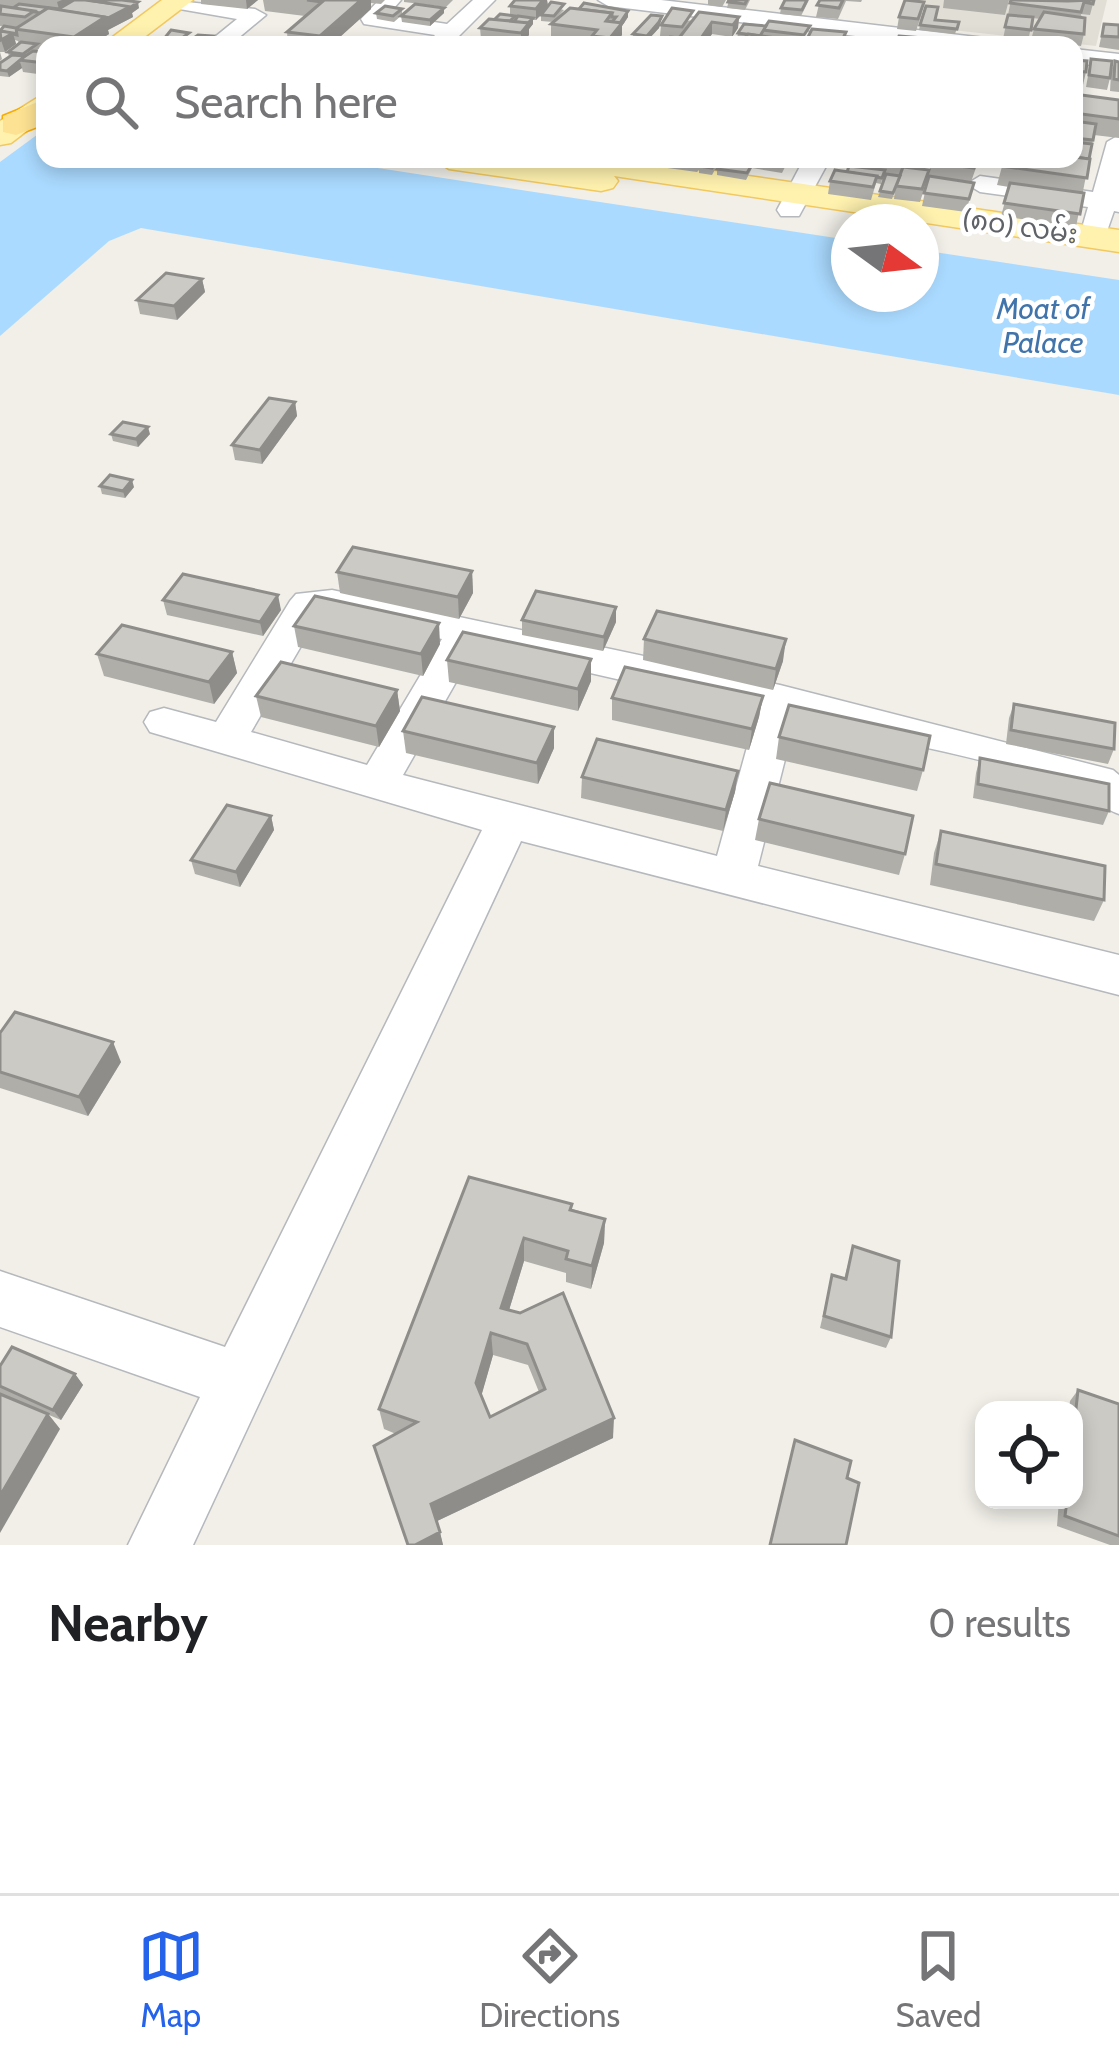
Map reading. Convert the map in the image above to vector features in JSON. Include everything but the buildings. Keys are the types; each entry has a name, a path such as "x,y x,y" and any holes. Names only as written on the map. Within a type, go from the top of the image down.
{"main road":[{"path":"129,36 178,2"},
{"name":"(၈၀) လမ်း","path":"523,168 1111,245"},
{"name":"(၈၀) လမ်း","path":"614,168 831,211"},
{"name":"(၈၀) လမ်း","path":"939,231 1111,245"}],"street":[{"path":"227,36 274,0"},
{"path":"453,36 484,0"},
{"path":"608,0 920,36"},
{"path":"178,2 255,15"},
{"path":"350,2 387,3"},
{"path":"387,3 372,19 443,36"},
{"path":"1083,57 1119,61"},
{"path":"1111,245 1119,142"},
{"path":"794,201 812,168"},
{"path":"982,182 1112,203"},
{"path":"226,740 309,603 332,602 780,699 1098,781 1119,797"},
{"path":"377,784 466,630"},
{"path":"733,878 780,699"},
{"path":"164,722 508,821 1119,975"},
{"path":"160,1545 508,821"},
{"path":"0,1299 238,1381"}],"shaded area":[{"path":"918,0 1107,0 1096,46 1083,45 1083,36 1006,36 907,25"}],"water":[{"name":"Moat of Palace","path":"36,136 36,168 378,168 831,237 831,312 939,312 939,253 1119,280 1119,395 141,228 109,241 0,336 0,162"}]}
